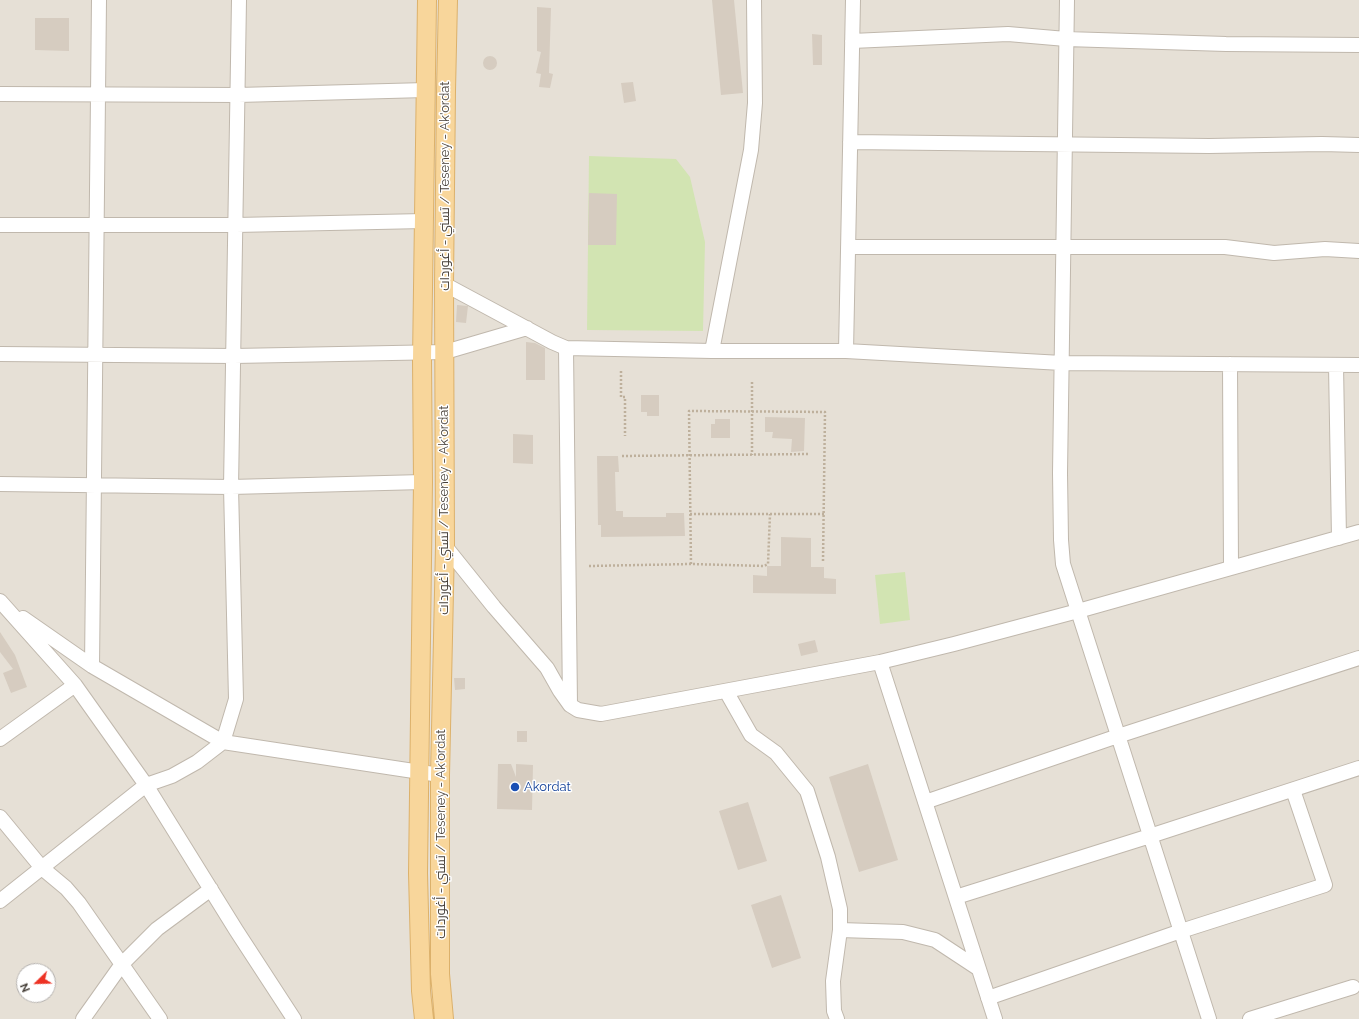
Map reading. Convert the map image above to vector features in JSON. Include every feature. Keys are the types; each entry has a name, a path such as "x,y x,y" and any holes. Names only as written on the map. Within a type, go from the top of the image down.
{"main road":[{"path":"424,1019 421,991 419,896 419,772 422,353 427,0"},
{"name":"تسني - أغوردات / Teseney - Ak'ordat","path":"444,1019 440,974 440,775 445,546 444,284 448,0"}],"street":[{"path":"92,666 99,0"},
{"path":"0,901 146,785 172,776 197,762 223,742 236,699 231,487 239,0"},
{"path":"712,351 751,150 755,103 754,0"},
{"path":"846,351 853,0"},
{"path":"1067,0 1062,364 1061,540 1063,564 1209,1019"},
{"path":"852,41 1008,34 1066,39 1226,44 1359,45"},
{"path":"0,94 238,95 426,90"},
{"path":"850,142 1209,146 1322,144 1359,145"},
{"path":"0,225 236,225 424,221"},
{"path":"848,247 1224,247 1274,253 1325,249 1359,251"},
{"path":"444,284 566,348 712,351 846,351 1062,364 1359,365"},
{"path":"0,354 234,356 445,352 527,328"},
{"path":"566,348 570,705"},
{"path":"1230,364 1231,568"},
{"path":"1336,365 1339,538"},
{"path":"0,484 231,487 422,482"},
{"path":"445,546 494,607 547,668 570,705 578,710 601,714 880,662 1078,611 1359,532"},
{"path":"2,603 92,666 223,742 440,775"},
{"path":"2,603 75,685 146,785 210,889 294,1019"},
{"path":"925,802 1118,736 1359,658"},
{"path":"880,662 995,1019"},
{"path":"0,739 75,685"},
{"path":"726,690 751,735 776,754 807,791 832,872 840,909 840,930 833,981 834,1011 837,1019"},
{"path":"956,897 1359,768"},
{"path":"988,998 1181,931 1325,885 1293,790"},
{"path":"0,817 42,868 66,888 79,903 160,1019"},
{"path":"83,1019 122,964 158,929 210,889"},
{"path":"840,930 903,932 935,940 979,969"},
{"path":"1250,1019 1353,987"}],"path":[{"path":"621,371 621,397 625,397 625,436"},
{"path":"752,382 752,455"},
{"path":"691,564 689,411 825,412 823,561"},
{"path":"622,456 810,454"},
{"path":"690,514 824,514"},
{"path":"589,566 691,564 764,566 768,564 770,514"}],"shaded area":[{"path":"0,0 1359,0 1359,1019 0,1019"}],"green space":[{"path":"589,156 676,159 690,177 705,242 703,331 587,330"},
{"path":"905,572 910,620 880,624 875,575"}],"building":[{"path":"712,0 734,0 743,93 721,95"},
{"path":"537,7 551,8 549,73 553,74 550,88 539,87 541,74 536,73 541,52 537,51"},
{"path":"35,18 69,18 69,51 35,50"},
{"path":"812,34 822,35 822,65 813,65"},
{"path":"490,56 495,58 497,63 495,68 490,70 485,68 483,63 485,58"},
{"path":"633,82 636,101 624,103 621,83"},
{"path":"589,193 617,194 616,245 588,245"},
{"path":"457,305 468,306 466,323 456,322"},
{"path":"526,342 535,343 545,348 545,380 526,380"},
{"path":"641,395 659,395 659,416 647,416 647,412 641,412"},
{"path":"765,417 805,418 804,451 791,452 792,439 772,438 773,432 765,432"},
{"path":"715,419 730,419 730,438 711,438 711,424 715,424"},
{"path":"513,434 533,435 533,464 513,463"},
{"path":"597,456 618,456 619,472 615,472 616,511 623,511 623,517 666,517 666,513 684,513 685,536 601,537 601,525 598,525"},
{"path":"781,537 811,538 811,567 824,567 824,578 836,579 836,594 753,593 753,575 767,576 767,566 781,566"},
{"path":"0,632 15,655 27,687 11,693 3,673 13,669 0,652"},
{"path":"815,640 818,652 801,656 798,644"},
{"path":"454,678 465,678 465,689 455,690"},
{"path":"517,731 527,731 527,742 517,742"},
{"name":"Akordat","path":"498,764 511,764 516,777 516,764 533,765 532,810 497,809"},
{"path":"868,764 898,860 859,872 829,777"},
{"path":"748,802 767,861 738,870 719,811"},
{"path":"781,895 801,958 772,968 751,905"}],"place":[{"name":"Akordat","path":"515,787"}]}
